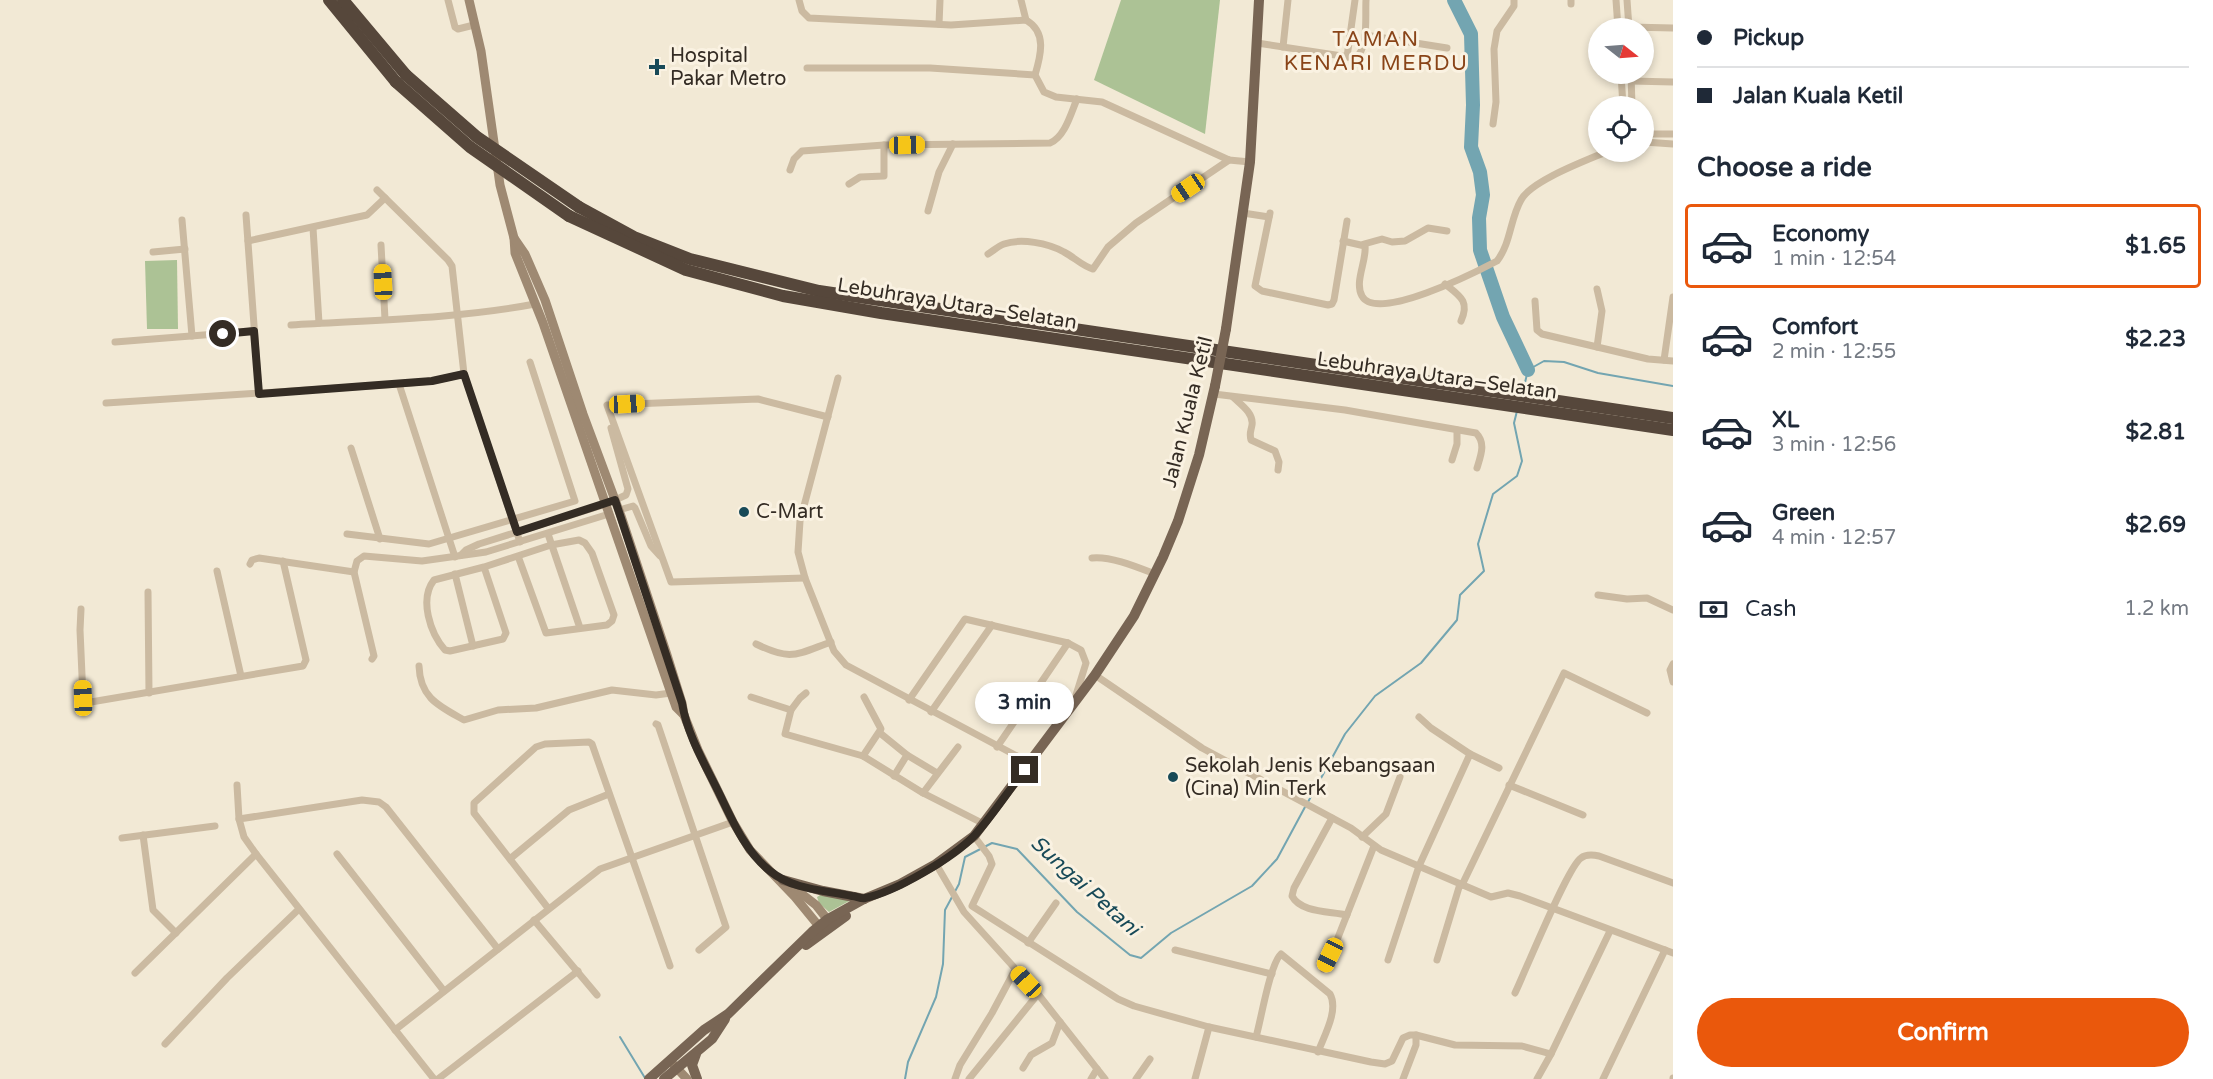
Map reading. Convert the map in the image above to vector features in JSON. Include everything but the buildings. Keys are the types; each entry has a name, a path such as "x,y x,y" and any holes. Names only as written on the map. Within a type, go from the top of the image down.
{"highway":[{"name":"Lebuhraya Utara–Selatan","path":"329,0 401,78 470,147 569,216 686,270 783,296 881,313 1495,404 1541,404 1673,418"},
{"name":"Lebuhraya Utara–Selatan","path":"343,0 401,78 477,137 579,207 634,237 690,259 819,291 1502,392 1541,404 1673,430"}],"main road":[{"path":"469,0 488,96 500,184 514,238 514,253 535,304 676,707 684,715"},
{"name":"Jalan Kuala Ketil","path":"826,926 876,895 977,840 984,824 1095,675 1126,629 1155,574 1178,521 1192,477 1214,390 1226,329 1250,162 1259,0"},
{"path":"514,238 525,254 545,300 664,644 684,715 702,759 733,822 750,850 826,926"},
{"path":"606,504 615,500"},
{"path":"609,514 619,510"},
{"path":"770,871 801,891 826,926"},
{"path":"783,880 864,899"},
{"name":"Jalan Kuala Ketil","path":"665,1079 704,1030 728,1014 785,958 864,899 876,895"},
{"name":"Jalan Kuala Ketil","path":"650,1078 677,1066 698,1051 712,1039 728,1014"},
{"path":"697,1079 693,1059 698,1051"},
{"path":"677,1066 697,1079"},
{"path":"677,1066 687,1079"}],"street":[{"path":"448,0 453,25 458,29 474,25"},
{"path":"799,0 802,11 809,18 939,24 1026,20"},
{"path":"939,24 940,0"},
{"path":"1021,0 1026,20 1036,29 1040,38 1041,55 1035,75 1044,92 1056,96 1102,102 1229,160 1250,162"},
{"path":"1283,47 1288,0"},
{"path":"1347,57 1355,0"},
{"path":"1257,43 1347,57 1359,56 1365,35 1366,0"},
{"path":"1493,124 1496,102 1494,49 1497,31 1514,6 1514,0"},
{"path":"1616,0 1617,18"},
{"path":"1627,0 1628,18"},
{"path":"1654,28 1673,28"},
{"path":"1365,35 1448,48"},
{"path":"807,68 930,68 1035,75"},
{"path":"1654,80 1673,82"},
{"path":"790,170 794,159 802,151 884,145 1053,142 1061,134 1077,99"},
{"path":"1654,134 1673,134"},
{"path":"1654,143 1673,144"},
{"path":"928,212 939,172 953,144"},
{"path":"849,184 860,177 884,176 884,145"},
{"path":"988,254 1002,245 1016,241 1032,243 1064,251 1087,268 1093,269 1108,247 1136,222 1229,160"},
{"path":"1364,244 1366,249 1360,291 1362,296 1369,303 1397,303 1497,261 1509,238 1521,200 1529,190 1588,160"},
{"path":"377,190 448,260 454,274 464,374 520,542"},
{"path":"248,241 367,215 385,198"},
{"path":"1244,213 1270,215 1255,283 1257,288 1328,305 1332,304 1347,221"},
{"path":"246,215 259,394"},
{"path":"182,220 192,336"},
{"path":"313,228 319,323"},
{"path":"1343,241 1364,244 1382,239 1405,242 1428,228 1447,231"},
{"path":"381,245 385,319"},
{"path":"153,252 185,249"},
{"path":"1445,284 1462,300 1465,310 1461,321"},
{"path":"1597,289 1602,311 1597,347"},
{"path":"1664,360 1673,297"},
{"path":"1534,301 1536,325 1539,332 1549,337 1648,359 1673,361"},
{"path":"291,325 458,314 504,310 535,304"},
{"path":"115,342 254,331"},
{"path":"346,534 429,544 575,501 530,362"},
{"path":"106,403 399,384 432,381 464,374"},
{"path":"838,378 800,521 798,552 834,651 846,665 1030,763"},
{"path":"399,384 458,556"},
{"path":"1214,390 1233,397 1345,410 1476,433 1480,436 1482,448 1477,468"},
{"path":"1233,397 1251,417 1253,423 1250,433 1251,440 1275,451 1279,462 1278,470"},
{"path":"806,578 671,582 607,405 753,399 828,417"},
{"path":"612,420 612,430 628,489 626,495 615,500"},
{"path":"1452,460 1457,444 1457,430"},
{"path":"351,448 380,539"},
{"path":"458,556 478,544 606,504"},
{"path":"619,510 633,506 636,508 651,546 662,557"},
{"path":"372,659 374,656 354,572 357,561 364,556 423,561 486,552 609,514"},
{"path":"548,534 580,628"},
{"path":"484,567 506,635 500,640 450,651 445,650 434,632 427,610 426,598 434,580 484,567 551,544 579,540 585,543 592,553 614,615 612,621 607,625 547,634 544,632 518,556"},
{"path":"250,564 252,560 259,558 354,572"},
{"path":"1092,558 1115,561 1155,574"},
{"path":"81,609 83,698 91,702 303,666 306,660 283,561"},
{"path":"217,571 241,676"},
{"path":"455,574 473,646"},
{"path":"148,592 149,693"},
{"path":"1598,595 1647,598 1673,610"},
{"path":"909,700 965,619 1068,643 1081,650 1084,654 1086,670 1072,705"},
{"path":"931,712 992,625"},
{"path":"756,644 790,656 831,642"},
{"path":"997,747 1068,643"},
{"path":"419,666 419,680 428,696 438,706 464,720 498,710 536,708 612,690 656,695 671,693"},
{"path":"1672,669 1673,682"},
{"path":"1437,960 1461,885 1564,673 1647,713"},
{"path":"1095,675 1202,748 1354,830 1374,846 1491,897 1513,893 1669,951 1603,1079"},
{"path":"806,693 791,710 785,734 863,756 922,793 984,824"},
{"path":"751,697 791,710"},
{"path":"863,756 880,733 880,726 864,697"},
{"path":"1419,717 1431,728 1470,754 1499,768"},
{"path":"656,724 726,927 699,950"},
{"path":"880,733 907,755 937,773"},
{"path":"548,909 472,808 474,803 536,747 545,744 589,742 592,744 670,966"},
{"path":"922,793 958,747"},
{"path":"1388,960 1419,866 1470,754"},
{"path":"894,776 907,755"},
{"path":"1362,837 1386,814 1400,777"},
{"path":"237,784 239,819 244,837 434,1079"},
{"path":"1509,784 1583,815"},
{"path":"510,858 569,810 609,794"},
{"path":"239,819 362,800 379,802 386,807 498,949"},
{"path":"1332,818 1299,878 1292,896 1298,903 1308,908 1347,915"},
{"path":"395,1030 600,869 733,822"},
{"path":"122,838 215,826"},
{"path":"143,835 153,910 176,933"},
{"path":"962,909 972,906 992,867 989,856 977,840"},
{"path":"1323,969 1374,846"},
{"path":"135,973 256,854"},
{"path":"337,854 444,991"},
{"path":"1515,993 1553,909 1574,867 1581,858 1591,855 1599,856 1673,884"},
{"path":"936,864 962,909 1038,994 1105,1079"},
{"path":"1028,943 1056,903"},
{"path":"972,906 1118,999 1134,1006 1209,1027 1318,1052 1384,1064 1395,1059 1403,1038 1410,1035 1455,1046 1522,1046 1551,1054"},
{"path":"165,1044 227,978 299,909"},
{"path":"534,920 597,995"},
{"path":"1537,1079 1610,930"},
{"path":"1175,950 1272,974"},
{"path":"1256,1037 1272,974 1279,955 1284,955 1333,998 1333,1010 1318,1052"},
{"path":"955,1079 960,1065 1015,970"},
{"path":"438,1079 578,971"},
{"path":"969,1079 1038,994"},
{"path":"1023,1068 1031,1055 1053,1043 1060,1022"},
{"path":"1195,1079 1209,1027"},
{"path":"1403,1079 1416,1045 1416,1035"},
{"path":"1136,1079 1150,1059"},
{"path":"1091,1079 1097,1069"}],"green space":[{"path":"1121,0 1220,0 1205,134 1094,80"},
{"path":"177,260 178,329 147,329 145,261"},
{"path":"822,894 853,899 829,912 819,903 817,897"}],"waterway":[{"name":"Sungai Petani","path":"1454,0 1471,34 1473,105 1471,147 1480,172 1483,195 1479,218 1480,250 1503,317 1528,370"},
{"path":"1523,391 1528,370 1544,361 1564,362 1598,373 1673,386"},
{"name":"Sungai Petani","path":"1308,802 1345,734 1375,696 1421,663 1457,620 1460,595 1484,571 1478,544 1493,494 1517,476 1522,461 1514,423 1517,411"},
{"name":"Sungai Petani","path":"905,1079 908,1062 936,997 943,964 945,910 959,884 965,857 992,843 1017,849 1077,912 1130,955 1141,958 1171,933 1252,886 1277,859 1305,807"},
{"path":"620,1037 645,1078"}],"place":[{"name":"Hospital Pakar Metro","path":"657,67"},
{"name":"C-Mart","path":"744,512"},
{"name":"Sekolah Jenis Kebangsaan (Cina) Min Terk","path":"1173,777"}],"district":[{"name":"TAMAN KENARI MERDU","path":"1376,51"}],"route":[{"path":"223,334 254,331 259,394 432,381 464,374 517,532 615,500 654,612 684,715 698,750 733,822 750,850 770,871 783,880 864,899 903,883 952,854 974,836 1025,770"}]}
